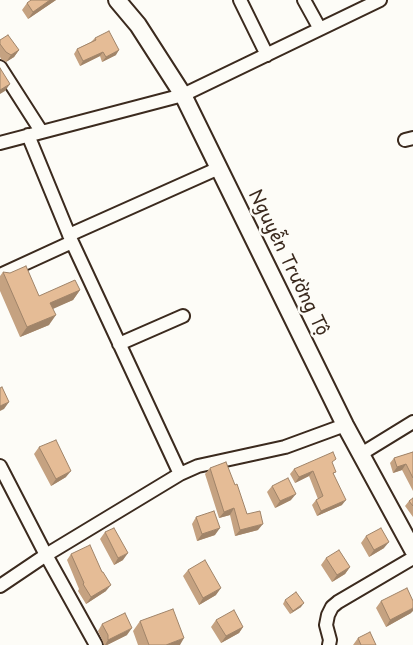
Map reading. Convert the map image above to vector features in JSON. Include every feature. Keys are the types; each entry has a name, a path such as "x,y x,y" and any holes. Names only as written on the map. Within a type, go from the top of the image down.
{"main road":[{"name":"Nguyễn Trường Tộ","path":"117,0 138,25 184,95 346,425 413,550"}],"street":[{"path":"240,0 267,55"},
{"path":"304,0 320,29"},
{"path":"0,143 184,95 380,0"},
{"path":"0,67 41,131"},
{"path":"28,135 70,239 180,474"},
{"path":"0,275 70,239 219,168"},
{"path":"119,344 183,316"},
{"path":"361,454 413,422"},
{"path":"0,586 46,555 180,474 198,466 285,447 346,425"},
{"path":"0,466 46,555 96,645"},
{"path":"329,645 330,640 326,625 332,607 413,558"}],"building":[{"path":"31,0 50,0 33,12 27,3"},
{"path":"109,31 119,50 106,57 103,52 83,61 77,49"},
{"path":"8,35 19,50 11,55 0,44 0,40"},
{"path":"0,68 10,84 0,90"},
{"path":"26,266 39,296 75,280 80,290 50,303 56,315 27,327 3,272 10,273"},
{"path":"2,387 9,402 0,406 0,388"},
{"path":"56,440 71,471 56,479 39,447"},
{"path":"333,452 336,459 332,462 336,472 333,473 346,500 321,511 316,500 323,496 313,471 299,477 294,469"},
{"path":"413,452 413,478 406,464 397,467 394,458"},
{"path":"226,462 235,485 237,484 247,514 260,511 263,524 240,530 234,508 224,512 210,468"},
{"path":"288,478 296,494 280,501 272,486"},
{"path":"413,498 413,506 409,501"},
{"path":"214,511 220,528 202,534 196,517"},
{"path":"114,528 128,553 118,558 105,532"},
{"path":"381,528 389,542 374,550 366,536"},
{"path":"90,545 102,572 111,585 91,597 83,584 71,554"},
{"path":"339,550 350,567 337,575 326,558"},
{"path":"205,560 221,588 203,598 188,570"},
{"path":"407,588 413,601 413,608 390,620 381,601"},
{"path":"296,592 304,603 293,611 285,600"},
{"path":"173,609 184,638 166,645 149,645 140,621"},
{"path":"234,610 243,627 226,636 216,620"},
{"path":"125,613 132,628 108,640 108,635 102,624"},
{"path":"370,632 376,645 361,645 358,638"}]}
